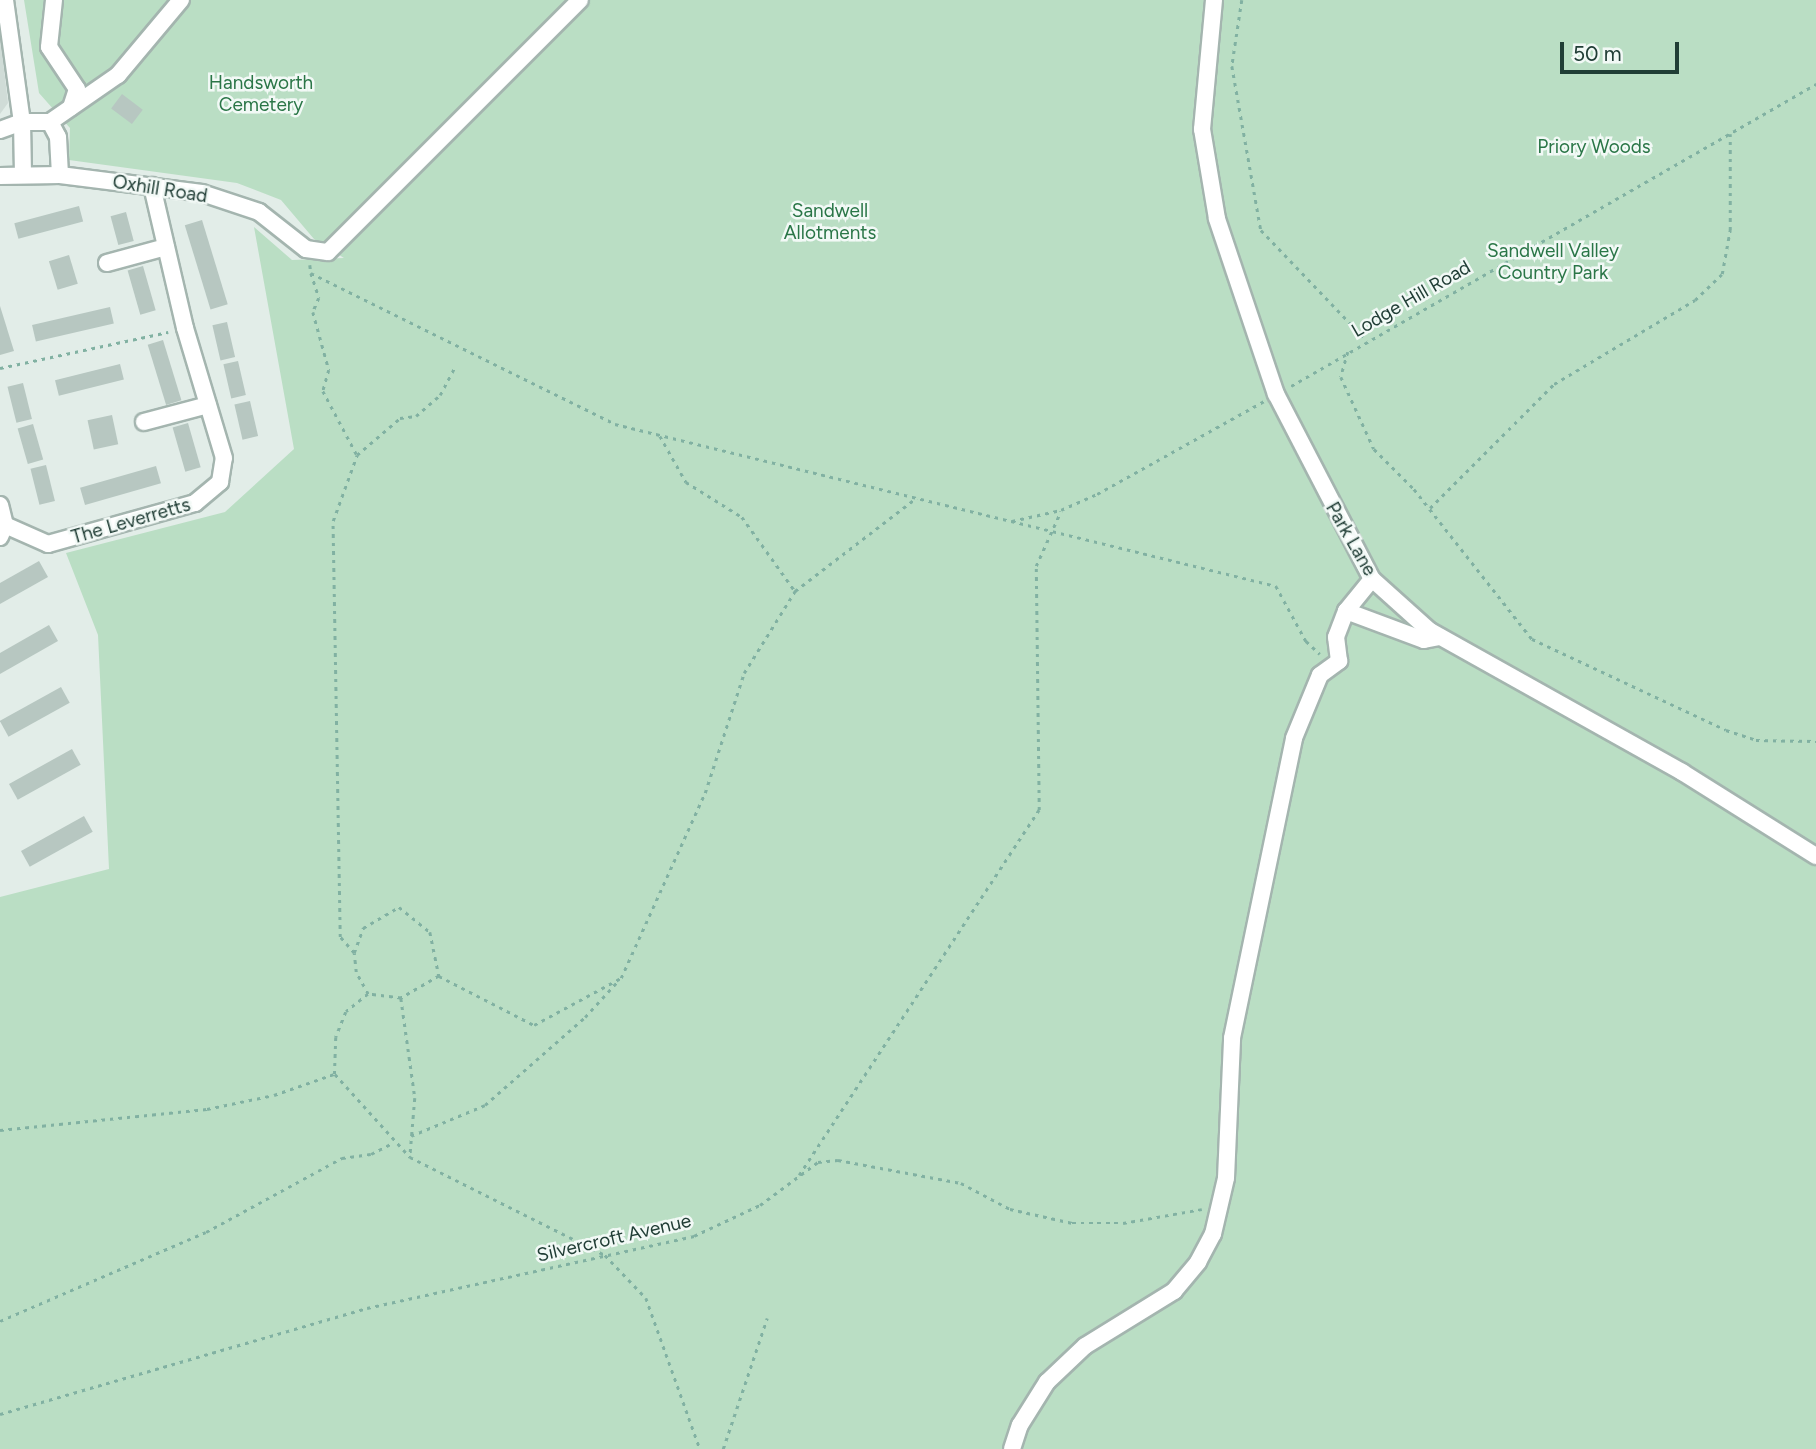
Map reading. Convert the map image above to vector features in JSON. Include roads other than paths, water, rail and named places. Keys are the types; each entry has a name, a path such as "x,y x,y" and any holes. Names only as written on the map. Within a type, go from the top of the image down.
{"street":[{"path":"5,0 22,122 23,175"},
{"path":"54,0 49,47 77,89 69,109"},
{"path":"0,130 22,122 50,122 118,75 181,0"},
{"name":"Oxhill Road","path":"0,176 60,175 202,193 259,212 306,249 328,252 580,0"},
{"name":"Park Lane","path":"1214,0 1209,17 1202,129 1217,219 1276,394 1372,579 1440,637 1682,772 1816,856"},
{"path":"50,122 58,137 60,175"},
{"name":"The Leverretts","path":"0,505 3,531 48,544 206,499 224,469 152,186"},
{"path":"107,263 166,247"},
{"path":"144,422 208,405"},
{"path":"1013,1449 1020,1425 1056,1373 1085,1346 1174,1291 1198,1262 1222,1203 1233,1116 1232,1038 1294,738 1320,676 1339,661 1336,637 1346,611 1372,579"},
{"path":"1346,611 1424,640 1440,637"}],"park label":[{"name":"Handsworth Cemetery","path":"261,94"},
{"name":"Priory Woods","path":"1594,147"},
{"name":"Sandwell Allotments","path":"830,222"},
{"name":"Sandwell Valley Country Park","path":"1553,262"}]}
